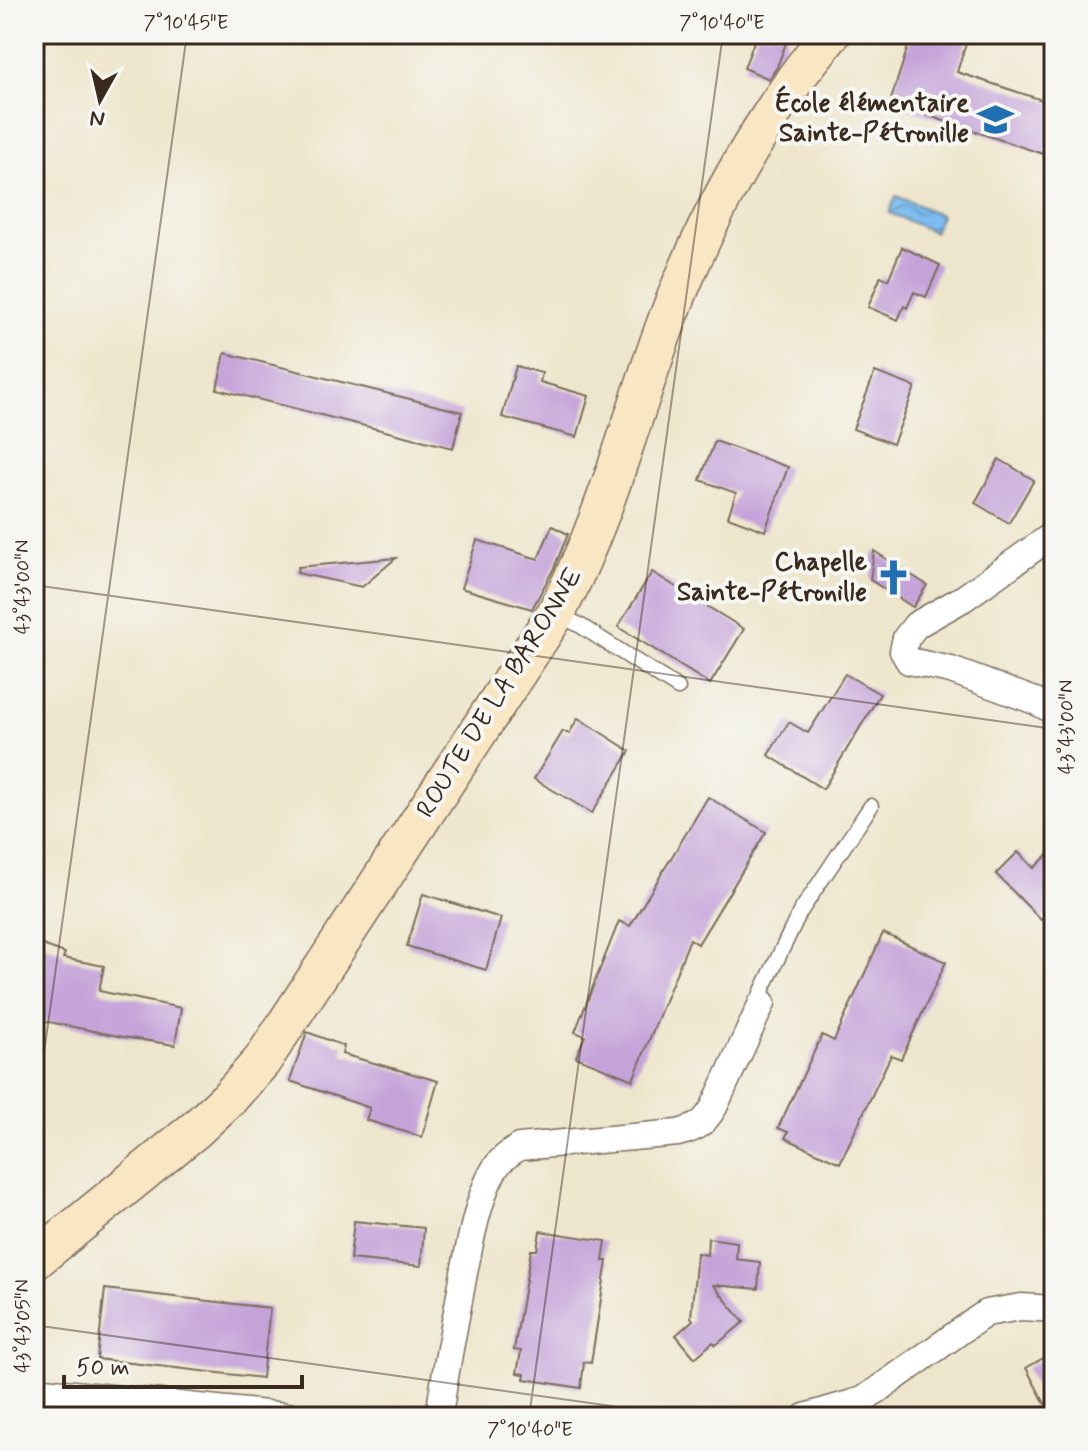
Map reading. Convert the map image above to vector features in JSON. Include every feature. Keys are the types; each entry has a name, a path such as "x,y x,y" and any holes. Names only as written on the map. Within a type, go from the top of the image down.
{"main road":[{"name":"ROUTE DE LA BARONNE","path":"34,1261 196,1129 262,1061 556,613 594,533 668,319 713,214 790,86 831,34"}],"street":[{"path":"1054,534 964,598 916,625 906,638 903,651 909,661 951,670 1054,711"},
{"path":"439,1417 469,1248 492,1172 504,1156 519,1147 678,1133 693,1129 707,1120 762,1003"},
{"path":"805,1417 863,1400 986,1313 1021,1307 1054,1309"},
{"path":"34,1390 295,1417"}],"lane":[{"path":"556,613 678,688"},
{"path":"762,1003 761,993 800,912 871,806"}],"water":[{"path":"896,196 941,215 934,232 889,213"}],"building":[{"path":"757,34 787,34 777,67 769,79 744,68"},
{"name":"École élémentaire Sainte-Pétronille","path":"912,34 969,34 957,72 1054,104 1054,133 1046,155 890,103"},
{"path":"902,247 940,265 926,297 914,292 898,320 868,307 881,276 888,280"},
{"path":"225,353 462,412 453,448 217,389"},
{"path":"516,366 542,373 540,382 589,396 577,437 502,417"},
{"path":"875,372 915,387 893,444 853,429"},
{"path":"715,441 788,467 765,531 728,517 736,493 700,480"},
{"path":"999,459 1034,480 1009,523 975,503"},
{"path":"552,526 568,534 532,609 461,588 477,540 538,559"},
{"name":"Chapelle Sainte-Pétronille","path":"874,551 927,585 913,607 870,580"},
{"path":"396,558 362,587 297,573 298,567"},
{"path":"652,572 744,629 710,684 618,627"},
{"path":"845,674 880,694 823,789 768,755 789,722 808,733"},
{"path":"578,718 630,751 592,813 534,779 563,731 569,734"},
{"path":"708,797 766,832 698,944 690,939 633,1080 576,1057 585,1036 575,1032 619,921 630,926"},
{"path":"1054,849 1054,908 1041,920 996,874 1018,852 1034,868"},
{"path":"423,894 501,918 486,970 407,946"},
{"path":"883,933 946,962 901,1059 891,1055 840,1163 785,1138 788,1132 778,1128 822,1035 834,1041"},
{"path":"34,942 65,953 63,958 104,966 99,991 181,1008 175,1045 34,1019"},
{"path":"307,1032 344,1046 342,1054 438,1081 422,1137 366,1120 370,1108 290,1081"},
{"path":"354,1221 424,1228 421,1266 350,1259"},
{"path":"540,1231 606,1241 603,1261 607,1261 591,1363 584,1362 581,1388 524,1379 525,1374 517,1373 521,1351 514,1350 531,1250 537,1250"},
{"path":"708,1238 737,1242 736,1259 760,1262 758,1289 713,1285 744,1322 695,1358 676,1335 693,1320 697,1253 707,1255"},
{"path":"105,1289 270,1308 262,1378 97,1359"},
{"path":"1054,1352 1054,1417 1052,1417 1026,1368"}],"place":[{"name":"École élémentaire Sainte-Pétronille","path":"995,119"},
{"name":"Chapelle Sainte-Pétronille","path":"893,578"}]}
